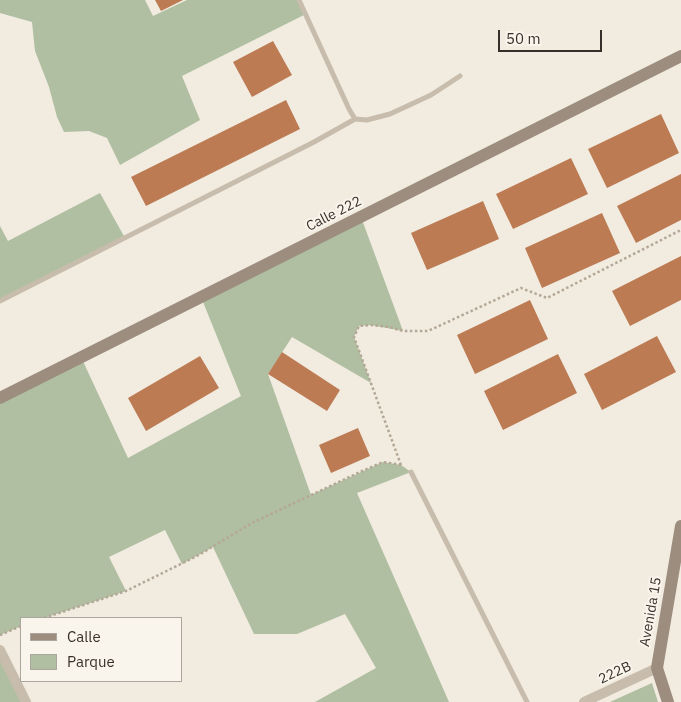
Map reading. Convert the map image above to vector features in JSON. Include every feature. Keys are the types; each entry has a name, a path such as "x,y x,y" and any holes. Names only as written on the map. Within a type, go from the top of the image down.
{"main road":[{"name":"Calle 222","path":"0,398 681,56"},
{"name":"Avenida 15","path":"668,702 656,668 681,526"}],"street":[{"path":"0,650 26,702"},
{"name":"222B","path":"584,702 656,668"}],"lane":[{"path":"299,0 355,119"},
{"path":"0,300 306,146 355,119 368,120 390,114 431,96 460,76"},
{"path":"411,472 527,702"}],"path":[{"path":"401,465 354,337 359,326 371,324 403,331 428,331 521,288 547,298 681,230"},
{"path":"47,617 126,591 197,556 252,523 383,462 401,465 411,472"},
{"path":"0,635 20,626"}],"green space":[{"path":"0,0 145,0 153,16 187,0 299,0 306,14 182,76 200,120 120,165 107,138 89,131 64,132 57,117 49,87 35,51 32,22 0,13"},
{"path":"100,193 125,238 0,299 0,226 8,241"},
{"path":"361,217 403,331 371,325 359,326 354,337 371,383 292,337 268,374 311,495 383,462 401,465 411,472 357,493 449,702 315,702 376,668 345,614 297,634 254,634 213,547 182,564 165,530 109,557 126,591 47,617 20,617 20,626 0,635 0,398 81,357 128,458 241,396 201,297"},
{"path":"0,650 26,702 0,702"},
{"path":"652,683 658,702 610,702"}],"building":[{"path":"155,0 183,0 161,11"},
{"path":"273,41 292,75 252,97 233,62"},
{"path":"286,100 300,129 146,206 131,177"},
{"path":"661,114 679,153 607,188 588,149"},
{"path":"571,158 588,194 513,229 496,194"},
{"path":"681,174 681,220 636,243 617,206"},
{"path":"483,201 499,239 427,270 411,233"},
{"path":"602,213 620,253 542,288 525,248"},
{"path":"681,256 681,300 630,326 612,291"},
{"path":"530,300 548,339 475,374 457,335"},
{"path":"657,336 676,372 602,410 584,374"},
{"path":"282,352 340,390 327,411 268,374"},
{"path":"558,354 577,393 503,430 484,391"},
{"path":"200,356 219,388 146,431 128,398"},
{"path":"358,428 370,456 331,473 319,445"}]}
